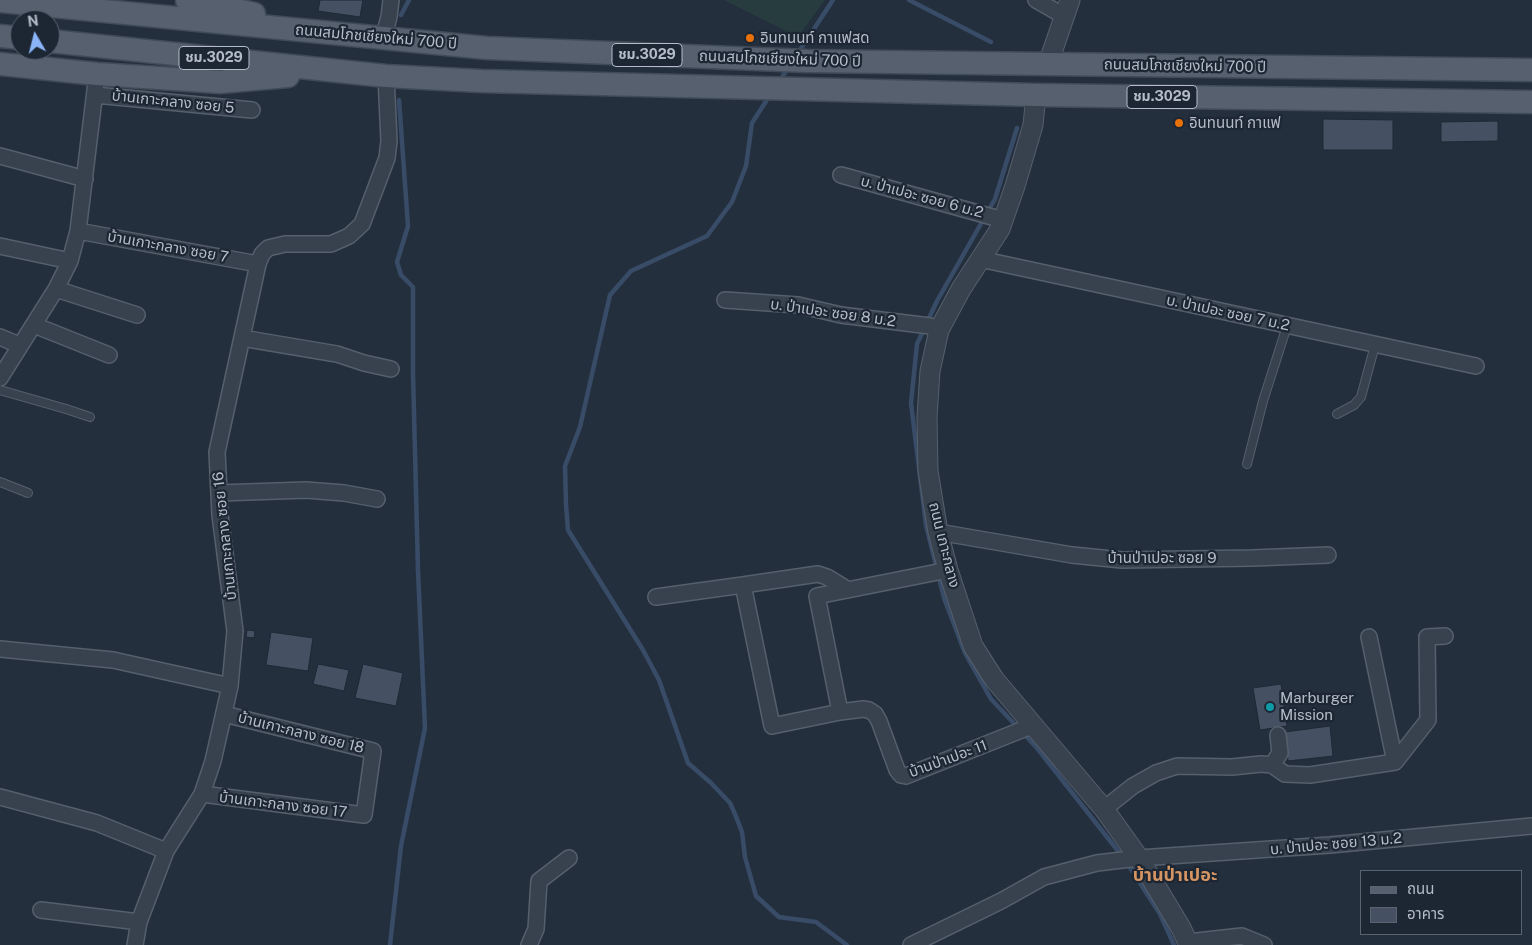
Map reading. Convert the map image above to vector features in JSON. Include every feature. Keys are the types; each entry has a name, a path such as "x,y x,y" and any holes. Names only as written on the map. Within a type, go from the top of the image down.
{"main road":[{"path":"187,0 212,4 338,34"},
{"name":"ถนนสมโภชเชียงใหม่ 700 ปี","path":"0,1 487,48 807,61 1532,70"},
{"name":"ถนนสมโภชเชียงใหม่ 700 ปี","path":"60,42 386,76 482,81 1036,95 1532,102"},
{"path":"0,64 96,84 220,82 337,71"}],"street":[{"path":"378,38 387,23 392,0"},
{"path":"1036,0 1067,8 1048,64"},
{"name":"บ้านเกาะกลาง ซอย 16","path":"136,945 140,922 166,851 202,794 213,761 230,686 235,632 220,515 217,452 258,264 262,254 268,248 285,244 331,244 349,236 362,224 387,158 389,141 386,76"},
{"path":"0,378 56,289 70,261 78,231 86,179 96,84"},
{"name":"บ้านเกาะกลาง ซอย 5","path":"96,84 252,110"},
{"name":"ถนน เกาะกลาง","path":"1036,95 1033,125 1016,186 1000,229 961,289 930,327 927,417 928,471 938,532 941,571 973,646 1025,729 1104,809 1128,859 1189,943"},
{"path":"0,156 86,179"},
{"name":"บ. ป่าเปอะ ซอย 6 ม.2","path":"841,175 1003,220"},
{"name":"บ้านเกาะกลาง ซอย 7","path":"78,231 258,264"},
{"path":"0,246 70,261"},
{"name":"บ. ป่าเปอะ ซอย 7 ม.2","path":"980,259 1476,366"},
{"path":"56,289 137,315"},
{"name":"บ. ป่าเปอะ ซอย 8 ม.2","path":"725,300 798,305 841,315 930,327"},
{"path":"34,325 109,355"},
{"path":"0,337 19,345"},
{"path":"242,338 337,354 391,369"},
{"path":"219,493 306,490 344,493 377,500"},
{"name":"บ้านป่าเปอะ ซอย 9","path":"938,532 1072,554 1122,560 1328,555"},
{"path":"743,584 772,726 840,712 817,596 941,571"},
{"path":"656,597 818,574 827,577 848,590"},
{"path":"1104,809 1133,786 1156,773 1177,766 1261,764 1272,765 1284,774 1310,775 1395,762 1428,720 1427,637 1445,636"},
{"path":"1369,638 1395,762"},
{"path":"0,649 114,660 230,686"},
{"name":"บ้านป่าเปอะ 11","path":"840,712 863,709 870,710 875,714 901,775 906,776 1025,729"},
{"name":"บ้านเกาะกลาง ซอย 18","path":"224,714 373,751 369,785"},
{"path":"1272,765 1280,753 1278,735"},
{"name":"บ้านเกาะกลาง ซอย 17","path":"202,794 364,816 369,785"},
{"path":"0,797 97,823 166,851"},
{"name":"บ. ป่าเปอะ ซอย 13 ม.2","path":"912,945 1001,901 1044,877 1097,862 1330,845 1532,826"},
{"path":"530,945 536,929 539,881 569,858"},
{"path":"41,910 140,922"},
{"path":"1189,943 1242,936 1264,945"}],"lane":[{"path":"1247,464 1263,401 1286,326"},
{"path":"1337,414 1354,405 1361,397 1375,345"},
{"path":"0,390 90,418"},
{"path":"0,482 28,494"}],"green space":[{"path":"724,0 825,0 798,37"}],"building":[{"path":"320,0 363,0 360,17 318,11"},
{"path":"1323,119 1393,120 1393,150 1323,150"},
{"path":"1498,121 1498,141 1441,142 1441,122"},
{"path":"247,630 255,631 254,638 246,637"},
{"path":"271,632 313,638 308,671 266,665"},
{"path":"318,664 349,670 344,691 313,684"},
{"path":"363,664 403,673 396,706 355,698"},
{"name":"Marburger Mission","path":"1281,684 1287,726 1260,730 1253,688"},
{"path":"1330,726 1333,756 1288,761 1285,732"}],"waterway":[{"path":"401,15 409,0"},
{"path":"798,53 833,0"},
{"path":"909,0 991,42"},
{"path":"779,82 788,68"},
{"path":"770,95 752,123 746,166 732,202 707,236 631,271 610,295 580,427 565,466 568,530 643,650 659,680 688,763 730,803 742,832 745,857 756,896 779,917 816,922 847,945"},
{"path":"390,945 401,846 425,728 418,571 413,373 413,287 401,275 397,262 408,226 399,100"},
{"path":"1017,128 995,199 937,301 917,344 911,403 926,525 944,598 965,653 991,699 1037,748 1122,856"},
{"path":"1127,863 1160,914 1174,945"}],"place":[{"name":"อินทนนท์ กาแฟสด","path":"750,38"},
{"name":"อินทนนท์ กาแฟ","path":"1179,123"},
{"name":"Marburger Mission","path":"1270,707"}],"district":[{"name":"บ้านป่าเปอะ","path":"1175,875"}]}
